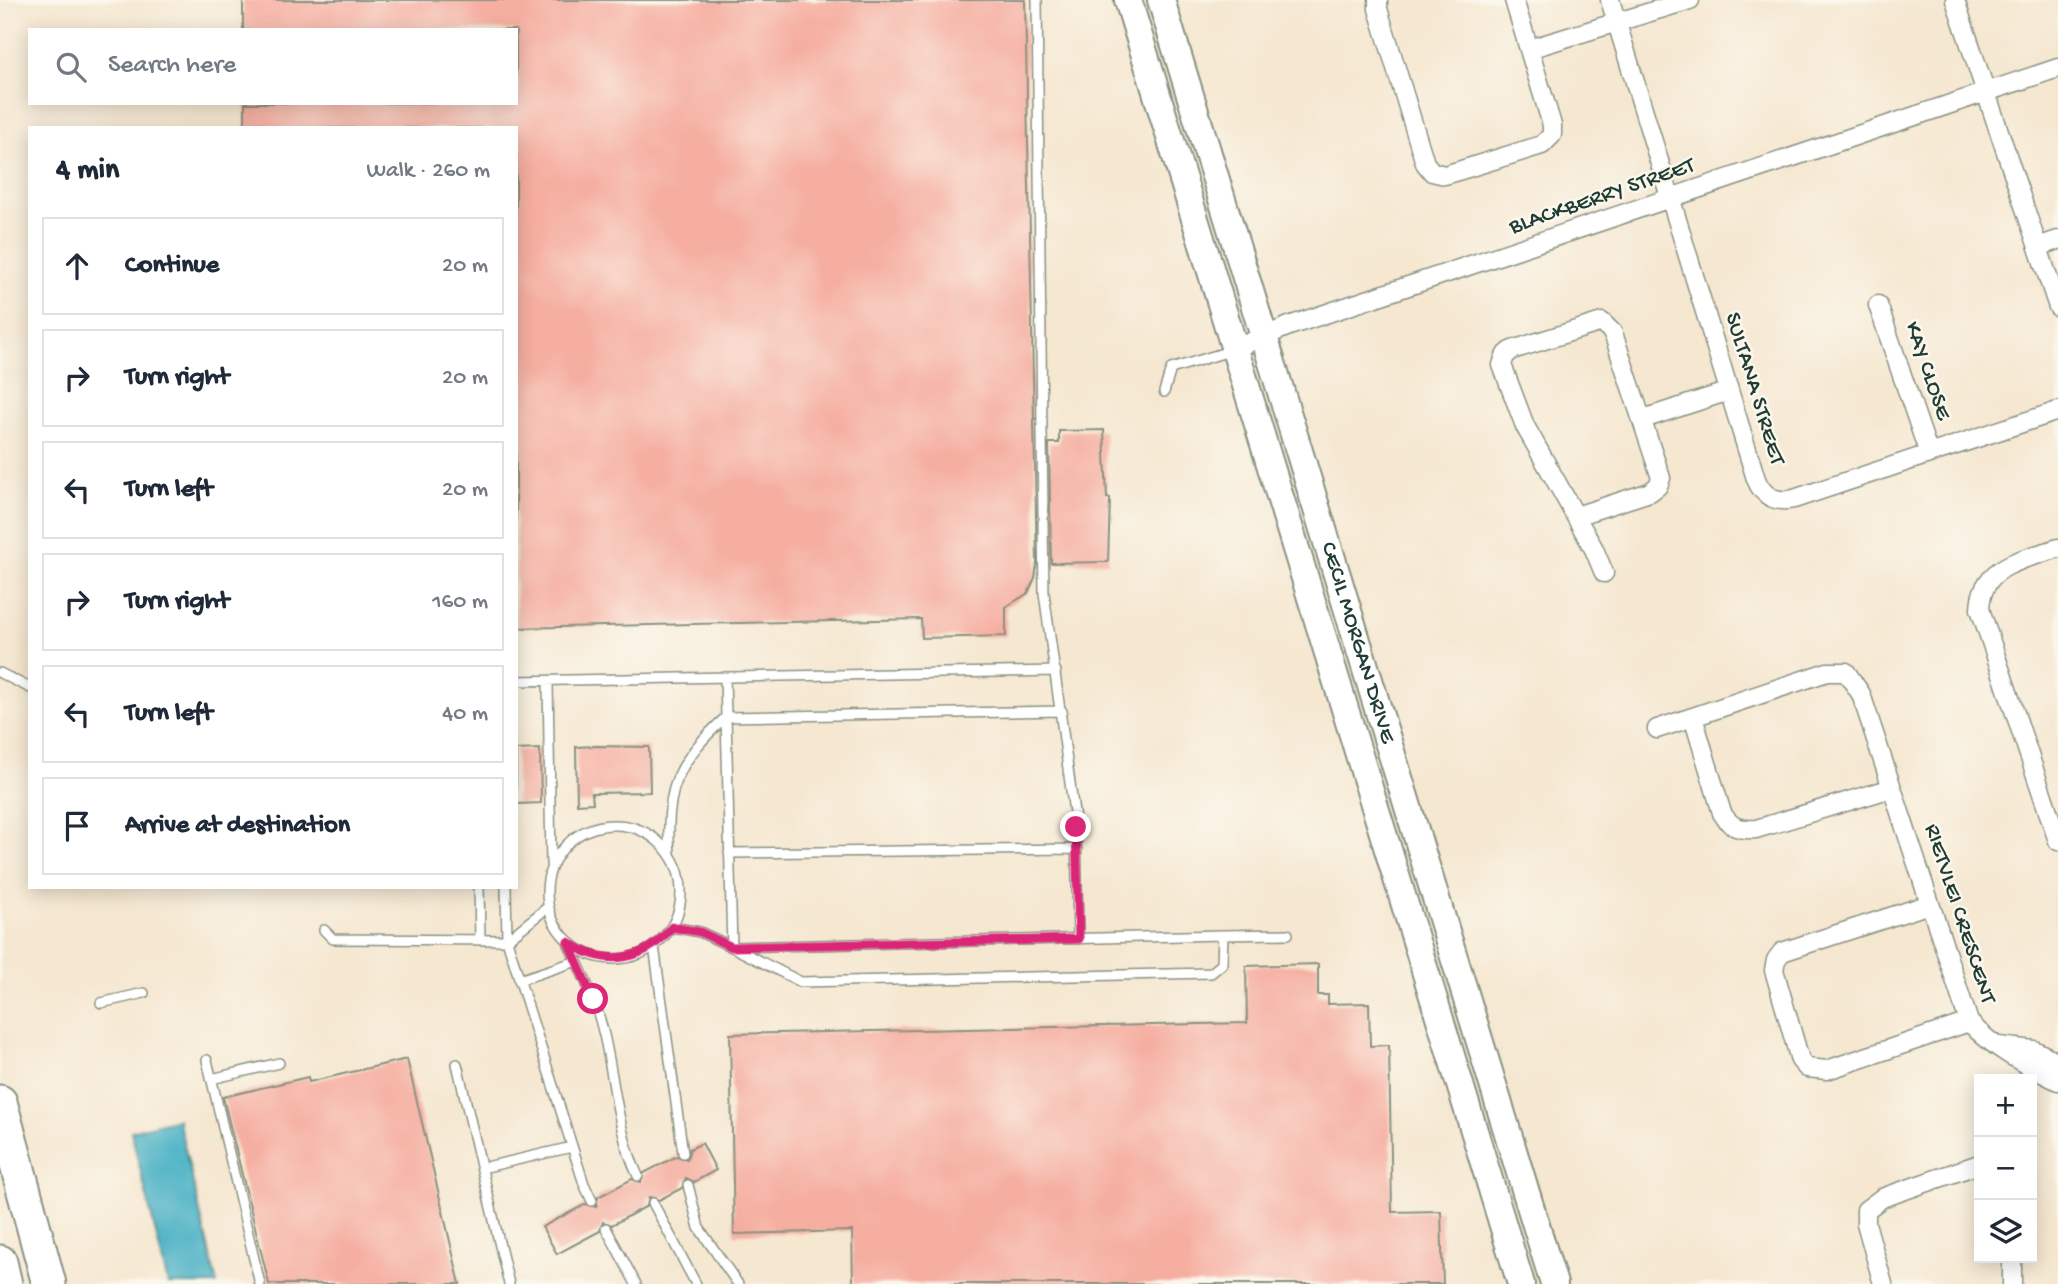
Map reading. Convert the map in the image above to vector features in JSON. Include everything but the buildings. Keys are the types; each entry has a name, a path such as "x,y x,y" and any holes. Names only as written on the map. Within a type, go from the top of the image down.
{"highway":[{"path":"0,1102 49,1284"},
{"path":"0,1262 5,1284"}],"street":[{"name":"CECIL MORGAN DRIVE","path":"1128,0 1521,1284"},
{"name":"CECIL MORGAN DRIVE","path":"1161,0 1554,1284"},
{"path":"1378,0 1378,9 1425,163 1438,175 1542,145 1550,139 1553,130 1514,0"},
{"name":"SULTANA STREET","path":"1610,0 1759,486 1777,500 1794,499 2058,411"},
{"path":"1529,49 1690,0"},
{"path":"1955,0 2058,307"},
{"name":"BLACKBERRY STREET","path":"1234,349 1264,334 2058,68"},
{"path":"2038,247 2058,240"},
{"name":"KAY CLOSE","path":"1878,304 1929,454"},
{"path":"1576,516 1658,486 1661,473 1614,333 1607,324 1597,322 1512,350 1505,356 1503,370 1525,426 1576,516 1604,573"},
{"path":"1643,419 1729,391"},
{"path":"2058,548 1998,571 1982,587 1980,609 2058,841"},
{"name":"RIETVLEI CRESCENT","path":"1657,729 1827,672 1846,673 1861,694 1969,1022 1995,1046 2058,1081"},
{"path":"1693,717 1722,813 1728,824 1740,830 1756,829 1892,788"},
{"path":"1930,904 1782,952 1776,960 1774,970 1800,1060 1807,1068 1827,1070 1969,1022"},
{"path":"1995,1046 2034,1050 2058,1062"},
{"path":"1883,1284 1866,1223 1866,1210 1882,1198 1974,1166"},
{"path":"2012,1263 2012,1284"}],"lane":[{"path":"1037,0 1044,593 1062,711 1077,849 1079,939"},
{"path":"1164,392 1171,369 1234,349"},
{"path":"518,681 1056,671"},
{"path":"0,673 28,687"},
{"path":"725,677 732,947"},
{"path":"548,681 551,866 546,893 548,907 559,932 568,942 584,953 601,958 638,955 654,946 672,927 680,905 681,883 670,854 667,815 673,786 685,761 726,717 1062,711"},
{"path":"551,866 560,850 573,838 607,824 643,831 670,854"},
{"path":"729,853 1077,849"},
{"path":"479,889 480,940"},
{"path":"506,889 507,940 592,1201"},
{"path":"324,930 333,939 507,940 548,907"},
{"path":"672,927 700,932 801,982 1197,973 1220,968 1223,959 1223,935"},
{"path":"732,947 1288,934"},
{"path":"568,942 604,1034 616,1104 638,1176"},
{"path":"654,946 682,1153"},
{"path":"519,980 577,961"},
{"path":"101,1003 144,993"},
{"path":"207,1060 260,1284"},
{"path":"211,1079 279,1063"},
{"path":"457,1065 509,1284"},
{"path":"482,1168 572,1146"},
{"path":"688,1185 699,1228 738,1284"},
{"path":"653,1203 696,1284"},
{"path":"606,1228 636,1284"}],"water":[{"path":"178,1119 217,1284 168,1284 131,1131"}],"route":[{"path":"593,999 568,942 584,953 601,958 620,959 638,955 654,946 672,927 700,932 732,947 1079,939 1076,827"}]}
